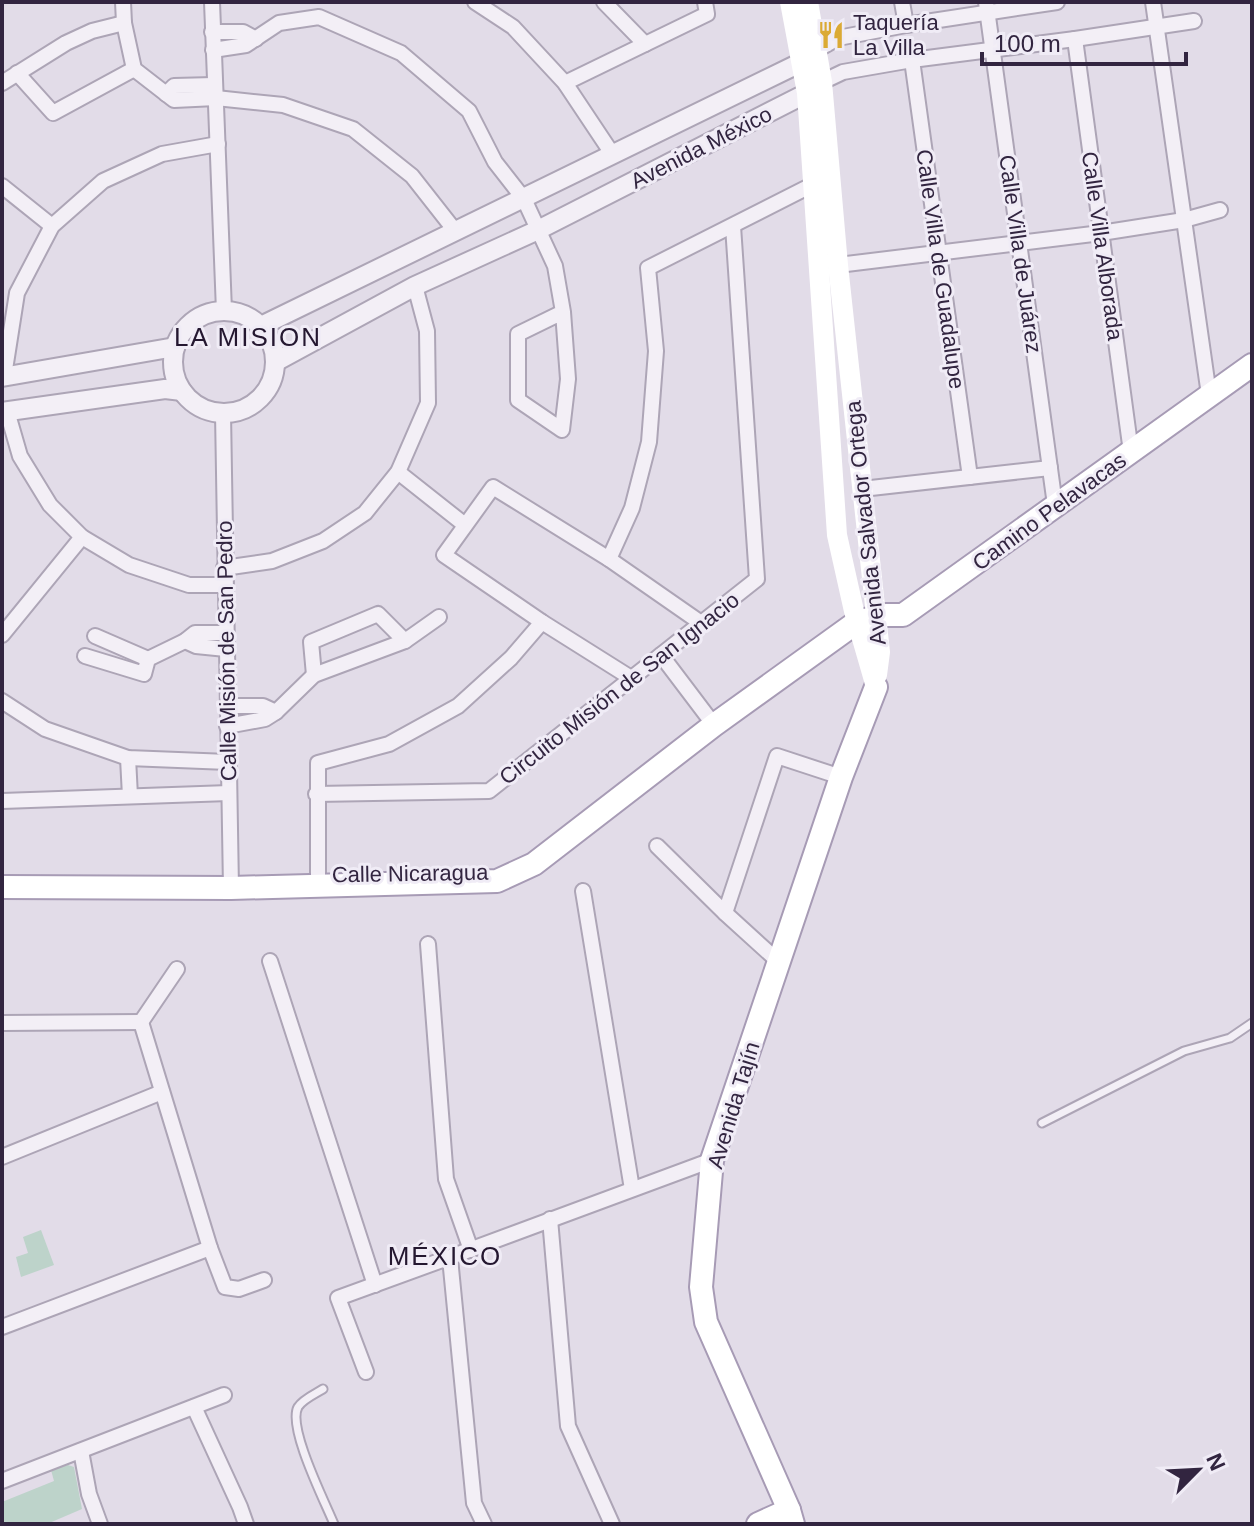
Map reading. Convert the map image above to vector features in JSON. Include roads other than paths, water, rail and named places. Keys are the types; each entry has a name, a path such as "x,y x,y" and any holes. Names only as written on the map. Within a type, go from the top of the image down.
{"main road":[{"path":"790,2 810,56"},
{"name":"Avenida Salvador Ortega","path":"808,2 810,56 838,265 862,489 876,687"},
{"name":"Avenida Salvador Ortega","path":"814,88 812,185 837,535 869,614"},
{"name":"Camino Pelavacas","path":"869,614 903,615 1252,365"},
{"name":"Calle Nicaragua","path":"2,887 318,880 497,881 534,864 712,722 869,614"},
{"name":"Avenida Tajín","path":"791,1517 706,1322 701,1287 712,1160 841,777 876,687"},
{"name":"Calle Nicaragua","path":"2,878 231,883"},
{"path":"758,1524 791,1517"}],"street":[{"path":"123,2 124,23 134,69 174,100 215,91 283,105 353,129 412,176 456,232"},
{"path":"212,2 224,311"},
{"path":"475,2 513,27 565,83 613,155"},
{"path":"604,2 645,44"},
{"path":"565,83 707,14 705,2"},
{"path":"902,2 906,25"},
{"name":"Avenida México","path":"261,326 613,155 810,56 838,38 987,6 1057,2"},
{"path":"1153,2 1209,395"},
{"name":"Calle Villa de Juárez","path":"987,6 1055,505"},
{"path":"213,50 246,45 279,23 319,17 401,53 469,111 495,162 524,199 555,266 563,312 568,379 562,430 518,400 518,334 563,312"},
{"name":"Avenida México","path":"275,362 415,286 538,230 843,72 1194,21"},
{"path":"2,83 66,43 92,31 124,23"},
{"path":"212,32 243,32 256,39"},
{"name":"Calle Villa Alborada","path":"1075,39 1131,452"},
{"name":"Calle Villa de Guadalupe","path":"912,60 970,477"},
{"path":"17,73 53,113 134,69"},
{"path":"175,347 3,377 17,293 52,226 103,181 162,154 218,144"},
{"path":"609,559 632,508 649,442 656,351 648,268 812,185"},
{"path":"2,186 52,226"},
{"path":"838,265 1101,233 1184,220 1220,210"},
{"name":"Circuito Misión de San Ignacio","path":"316,794 489,791 757,579 733,226"},
{"path":"224,568 272,561 323,541 365,513 398,472 428,403 427,331 415,286"},
{"path":"224,311 245,315 261,326 272,343 275,362 266,392 242,410 223,413 202,408 182,391 173,370 175,347 185,328 200,316 224,311"},
{"path":"182,391 165,389 5,412 20,456 50,505 82,537 129,565 189,585 225,585"},
{"name":"Calle Misión de San Pedro","path":"223,413 231,883"},
{"path":"862,489 1050,468"},
{"path":"398,472 465,525"},
{"path":"631,678 444,555 493,487 609,559 701,623"},
{"path":"2,635 82,537"},
{"path":"314,675 311,642 378,614 405,641"},
{"path":"227,726 265,719 314,675 405,641 439,617"},
{"path":"318,880 318,763 389,744 458,706 511,658 542,622"},
{"path":"148,659 98,636 89,658 144,674 148,659 195,633 226,641"},
{"path":"661,655 712,722"},
{"path":"2,701 45,729 128,758 228,762"},
{"path":"227,706 263,706 276,712"},
{"path":"725,913 777,756 841,777"},
{"path":"128,758 130,796"},
{"path":"2,801 229,793"},
{"path":"657,846 780,963"},
{"path":"583,891 632,1189"},
{"path":"428,944 446,1179 471,1250"},
{"path":"270,961 375,1285"},
{"path":"141,1022 177,969"},
{"path":"2,1023 141,1022"},
{"path":"141,1022 210,1248 225,1287 239,1289 264,1280"},
{"path":"2,1157 162,1092"},
{"path":"366,1372 338,1298 712,1160"},
{"path":"550,1219 568,1426 612,1524"},
{"path":"2,1327 210,1248"},
{"path":"450,1258 474,1503 484,1524"},
{"path":"2,1481 224,1395"},
{"path":"194,1407 246,1524"},
{"path":"81,1451 89,1494 100,1524"}],"lane":[{"path":"1042,1123 1184,1051 1230,1038 1252,1023"},
{"path":"323,1389 300,1404 295,1416 297,1435 334,1524"}],"place":[{"name":"Taquería La Villa","path":"831,35"}],"district":[{"name":"LA MISION","path":"248,337"},
{"name":"MÉXICO","path":"445,1256"}]}
